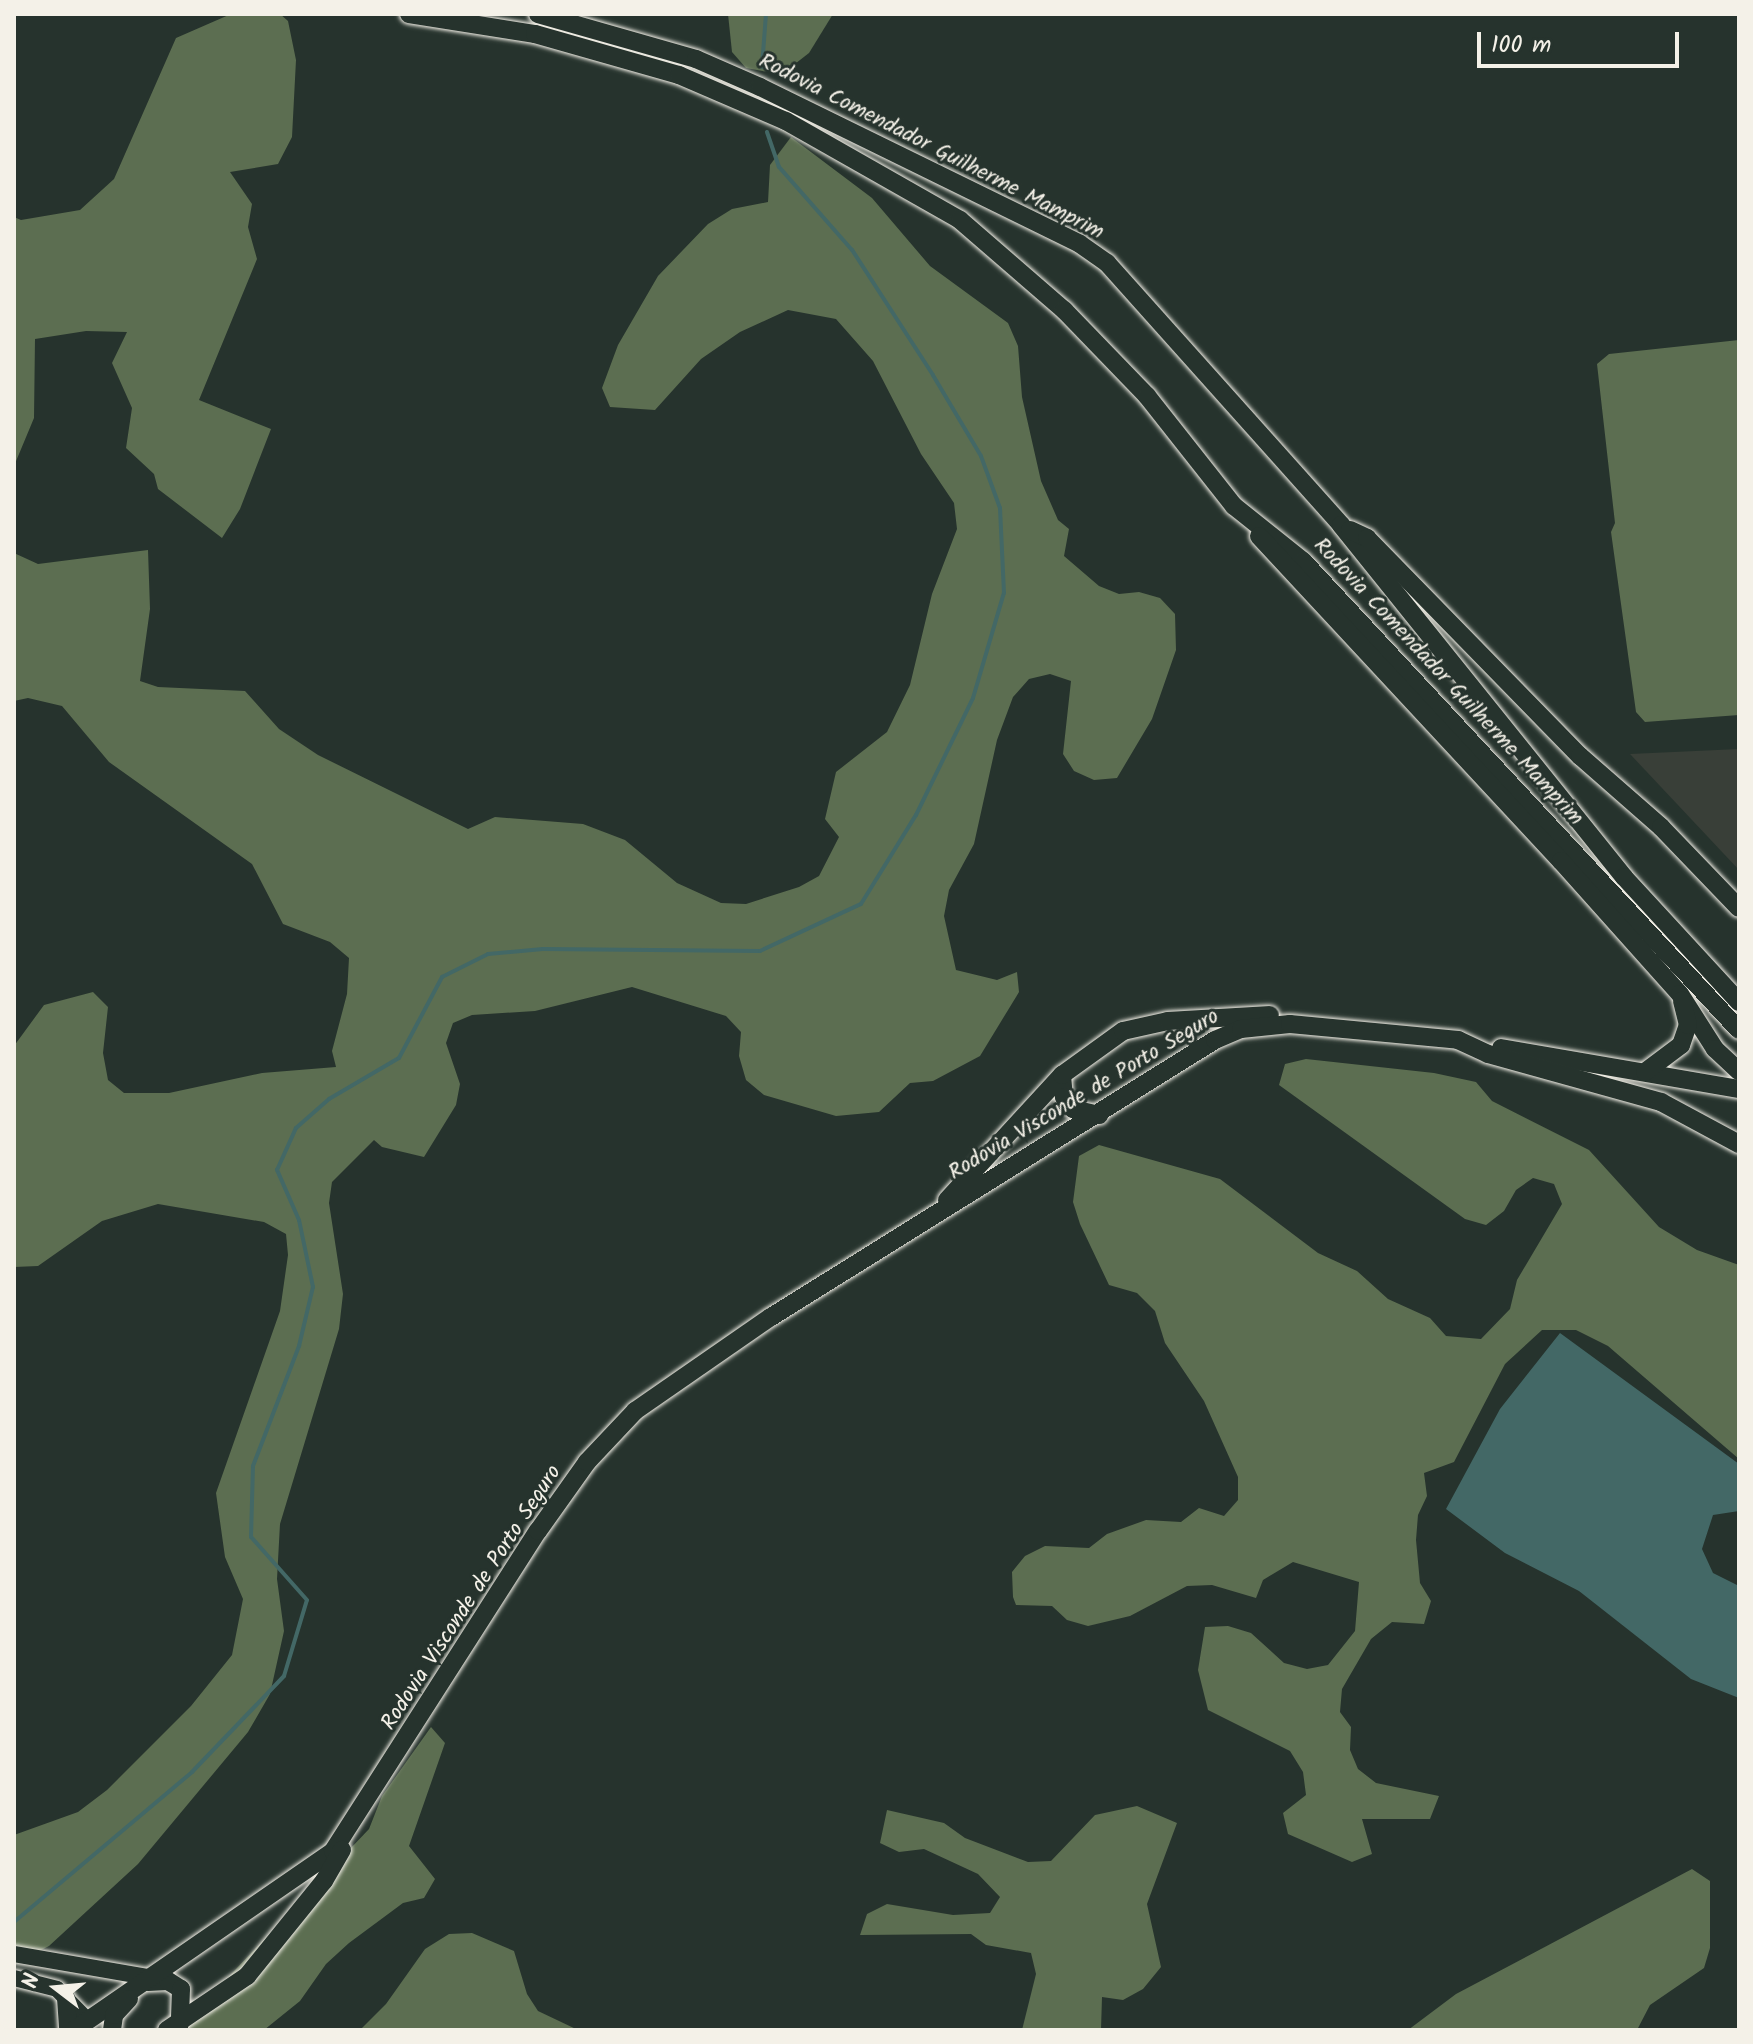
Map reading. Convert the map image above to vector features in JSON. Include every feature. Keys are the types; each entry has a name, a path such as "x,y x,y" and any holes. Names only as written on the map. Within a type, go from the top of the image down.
{"main road":[{"name":"Rodovia Comendador Guilherme Mamprim","path":"409,14 535,34 679,75 786,121 928,198 987,241 1064,310 1147,396 1234,506 1303,561 1739,1030"},
{"name":"Rodovia Comendador Guilherme Mamprim","path":"538,14 722,70 1080,244 1107,263 1341,525 1624,877 1739,1002"},
{"path":"1234,506 1680,994 1715,1049 1739,1071"},
{"path":"1341,525 1367,538 1558,734 1739,908"},
{"path":"1645,1072 1681,1045 1688,1025 1680,994"},
{"name":"Rodovia Visconde de Porto Seguro","path":"930,1217 1062,1075 1123,1031 1168,1021 1302,1015 1739,1089"},
{"name":"Rodovia Visconde de Porto Seguro","path":"173,2027 247,1976 324,1881 349,1832 538,1531 610,1436 664,1389 930,1217 1241,1029 1305,1024 1458,1040"},
{"path":"1458,1040 1519,1063 1661,1102 1739,1144"},
{"path":"1062,1075 1064,1097 1073,1109 1099,1115"},
{"name":"Rodovia Visconde de Porto Seguro","path":"82,2028 325,1858 349,1832"},
{"path":"14,1954 153,1978 181,1989 173,2027"},
{"path":"14,1978 49,1985 66,1998 82,2028"},
{"path":"112,2030 114,2015 153,1978"}],"shaded area":[{"path":"1739,749 1739,870 1630,754"}],"green space":[{"path":"231,14 280,14 288,21 296,60 292,137 278,164 230,172 252,204 248,227 257,259 199,400 271,429 240,509 222,538 158,489 154,474 126,448 132,408 112,363 127,332 86,331 35,339 34,418 14,466 14,217 21,220 80,210 114,179 176,38"},
{"path":"728,14 833,14 809,53 791,67 768,72 746,68 732,52"},
{"path":"791,137 872,198 930,266 1008,323 1018,346 1022,397 1041,481 1058,520 1069,529 1064,556 1099,586 1119,594 1139,592 1160,598 1175,614 1176,650 1152,719 1117,778 1094,780 1074,771 1063,754 1071,681 1050,674 1029,679 1013,697 997,740 974,844 949,890 944,916 956,970 997,980 1017,972 1019,992 980,1056 933,1081 910,1083 879,1112 836,1116 764,1095 746,1080 739,1056 741,1032 726,1016 632,987 535,1011 472,1015 453,1023 446,1043 460,1084 456,1105 424,1157 382,1147 374,1140 332,1182 329,1203 343,1294 339,1329 280,1524 277,1579 284,1631 270,1694 248,1732 138,1864 49,1946 22,1960 14,1958 14,1835 78,1812 107,1790 191,1706 232,1655 243,1599 225,1557 216,1493 280,1311 288,1255 286,1234 264,1222 158,1204 102,1221 38,1266 14,1267 14,1046 44,1005 93,992 108,1007 103,1053 108,1080 124,1093 169,1093 262,1073 336,1067 332,1051 347,994 349,958 330,942 283,924 252,864 109,762 62,706 28,698 14,701 14,553 38,564 148,550 150,609 140,681 158,687 245,691 279,729 318,755 468,829 495,817 583,824 625,840 677,883 721,903 746,904 799,887 819,876 839,837 825,819 836,772 887,732 910,685 932,594 957,529 954,503 921,454 873,361 836,319 788,310 740,332 701,359 655,410 610,407 602,388 618,345 658,276 708,224 732,209 768,202 770,165"},
{"path":"1739,340 1739,715 1645,722 1636,712 1611,532 1615,523 1597,364 1609,354"},
{"path":"1306,1059 1434,1073 1476,1082 1492,1101 1589,1150 1659,1227 1697,1250 1739,1265 1739,1459 1608,1346 1576,1330 1542,1330 1505,1364 1454,1462 1424,1473 1427,1496 1418,1515 1416,1540 1420,1583 1431,1601 1424,1624 1392,1622 1371,1639 1342,1689 1340,1712 1351,1727 1350,1750 1358,1769 1376,1783 1439,1796 1430,1819 1362,1819 1372,1854 1352,1862 1288,1834 1283,1813 1306,1795 1303,1772 1290,1751 1208,1710 1198,1670 1205,1627 1228,1626 1251,1633 1284,1663 1307,1669 1328,1665 1355,1631 1359,1582 1293,1562 1263,1580 1256,1598 1212,1585 1187,1586 1130,1616 1088,1626 1067,1620 1052,1606 1016,1605 1013,1597 1012,1572 1025,1556 1045,1546 1089,1548 1107,1534 1146,1520 1181,1522 1199,1508 1224,1516 1238,1500 1238,1477 1204,1401 1165,1343 1155,1311 1137,1293 1109,1285 1080,1224 1073,1202 1079,1156 1099,1145 1220,1179 1318,1253 1357,1271 1388,1299 1430,1318 1446,1336 1481,1339 1510,1309 1517,1280 1562,1204 1554,1184 1533,1178 1516,1190 1504,1211 1486,1225 1465,1219 1279,1085 1285,1064"},
{"path":"431,1727 445,1743 409,1846 435,1879 424,1898 403,1903 349,1943 326,1964 300,2001 264,2030 178,2030 369,1829 382,1796"},
{"path":"1137,1806 1177,1823 1147,1904 1161,1967 1143,1989 1123,2000 1102,1997 1101,2030 1022,2030 1036,1974 1031,1953 986,1945 971,1934 860,1935 867,1914 887,1904 953,1915 990,1913 1000,1897 978,1874 924,1849 899,1852 880,1843 887,1810 944,1823 965,1838 1028,1862 1051,1861 1095,1815"},
{"path":"1692,1869 1710,1881 1710,1948 1704,1968 1650,2005 1637,2030 1408,2030 1456,1994"},
{"path":"472,1933 514,1951 527,1994 538,2011 578,2030 360,2030 386,2004 425,1949 449,1934"}],"water":[{"path":"1560,1333 1739,1464 1739,1511 1713,1515 1702,1549 1713,1573 1739,1586 1739,1698 1691,1679 1579,1591 1505,1553 1446,1509 1500,1409"}],"waterway":[{"path":"762,67 766,14"},
{"path":"14,1922 192,1772 284,1676 307,1600 251,1537 253,1466 299,1346 313,1287 299,1220 277,1170 296,1128 329,1099 399,1058 442,977 488,954 543,949 760,951 861,904 916,815 973,698 1004,593 1000,508 981,456 933,375 852,250 779,167 767,132"}]}
